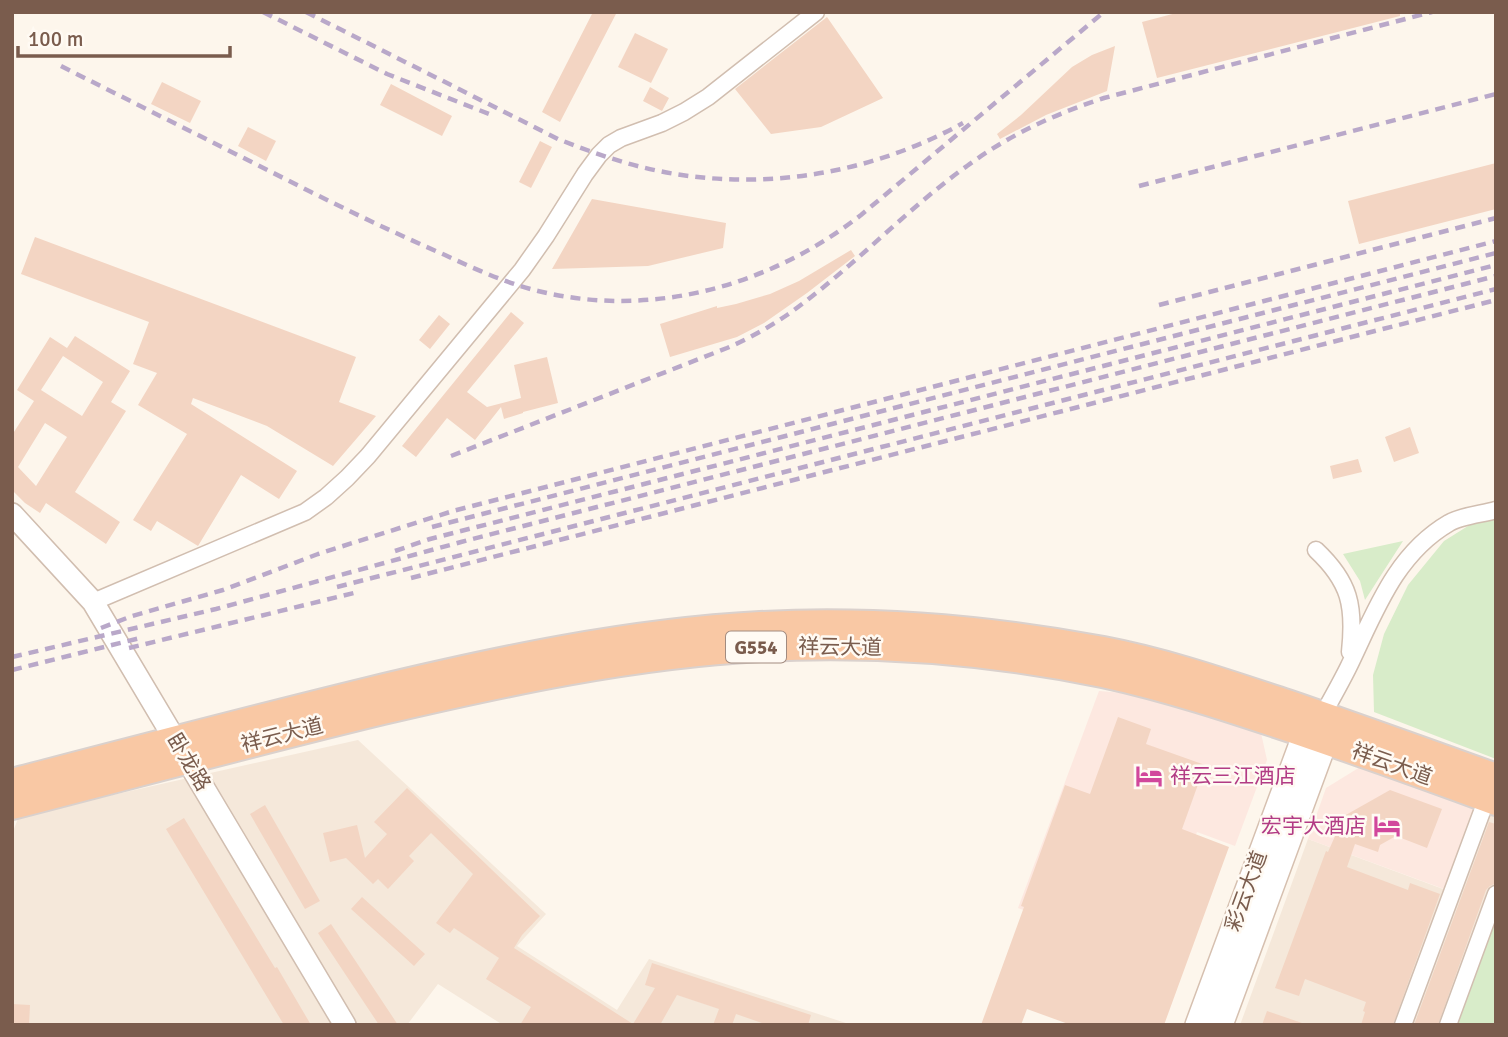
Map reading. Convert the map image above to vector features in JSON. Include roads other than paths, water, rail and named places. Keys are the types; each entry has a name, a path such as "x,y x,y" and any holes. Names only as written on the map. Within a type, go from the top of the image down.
{"highway":[{"name":"祥云大道","path":"13,800 420,680 540,654 623,641 691,632 783,625 856,625 962,631 1037,640 1154,662 1188,672 1317,730 1493,792"}],"main road":[{"name":"彩云大道","path":"1197,1025 1317,730"},
{"name":"彩云大道","path":"1221,1025 1317,730"}],"street":[{"path":"93,602 294,518 326,497 368,456 522,270 585,174 609,145 684,112 708,97 816,12"},
{"path":"1317,730 1384,592 1398,572 1428,539 1450,522 1496,510"},
{"name":"卧龙路","path":"12,514 93,602 345,1025"},
{"path":"1316,550 1335,569 1346,589 1351,621 1348,667"},
{"path":"1403,1025 1493,792"},
{"path":"1448,1025 1496,894"}],"railway":[{"path":"263,12 387,74 489,114"},
{"path":"306,12 558,139 633,165 659,171 737,180 815,174 891,155 928,141 963,123"},
{"path":"61,66 344,208 479,270 538,291 581,299 624,301 666,298 749,278 826,240 861,215 1104,12"},
{"path":"451,456 727,348 758,333 811,298 921,202 967,166 1016,135 1050,118 1104,98 1432,12"},
{"path":"1139,186 1496,94"},
{"path":"1159,305 1496,218"},
{"path":"101,628 132,616 223,590 318,554 453,511 1496,241"},
{"path":"432,527 1496,253"},
{"path":"395,551 430,539 1496,265"},
{"path":"12,657 216,609 461,542 1496,276"},
{"path":"337,587 1496,289"},
{"path":"411,578 1496,300"},
{"path":"129,648 354,593"},
{"path":"12,670 140,638"}],"place":[{"name":"祥云三江酒店","path":"1149,776"},
{"name":"宏宇大酒店","path":"1387,826"}]}
